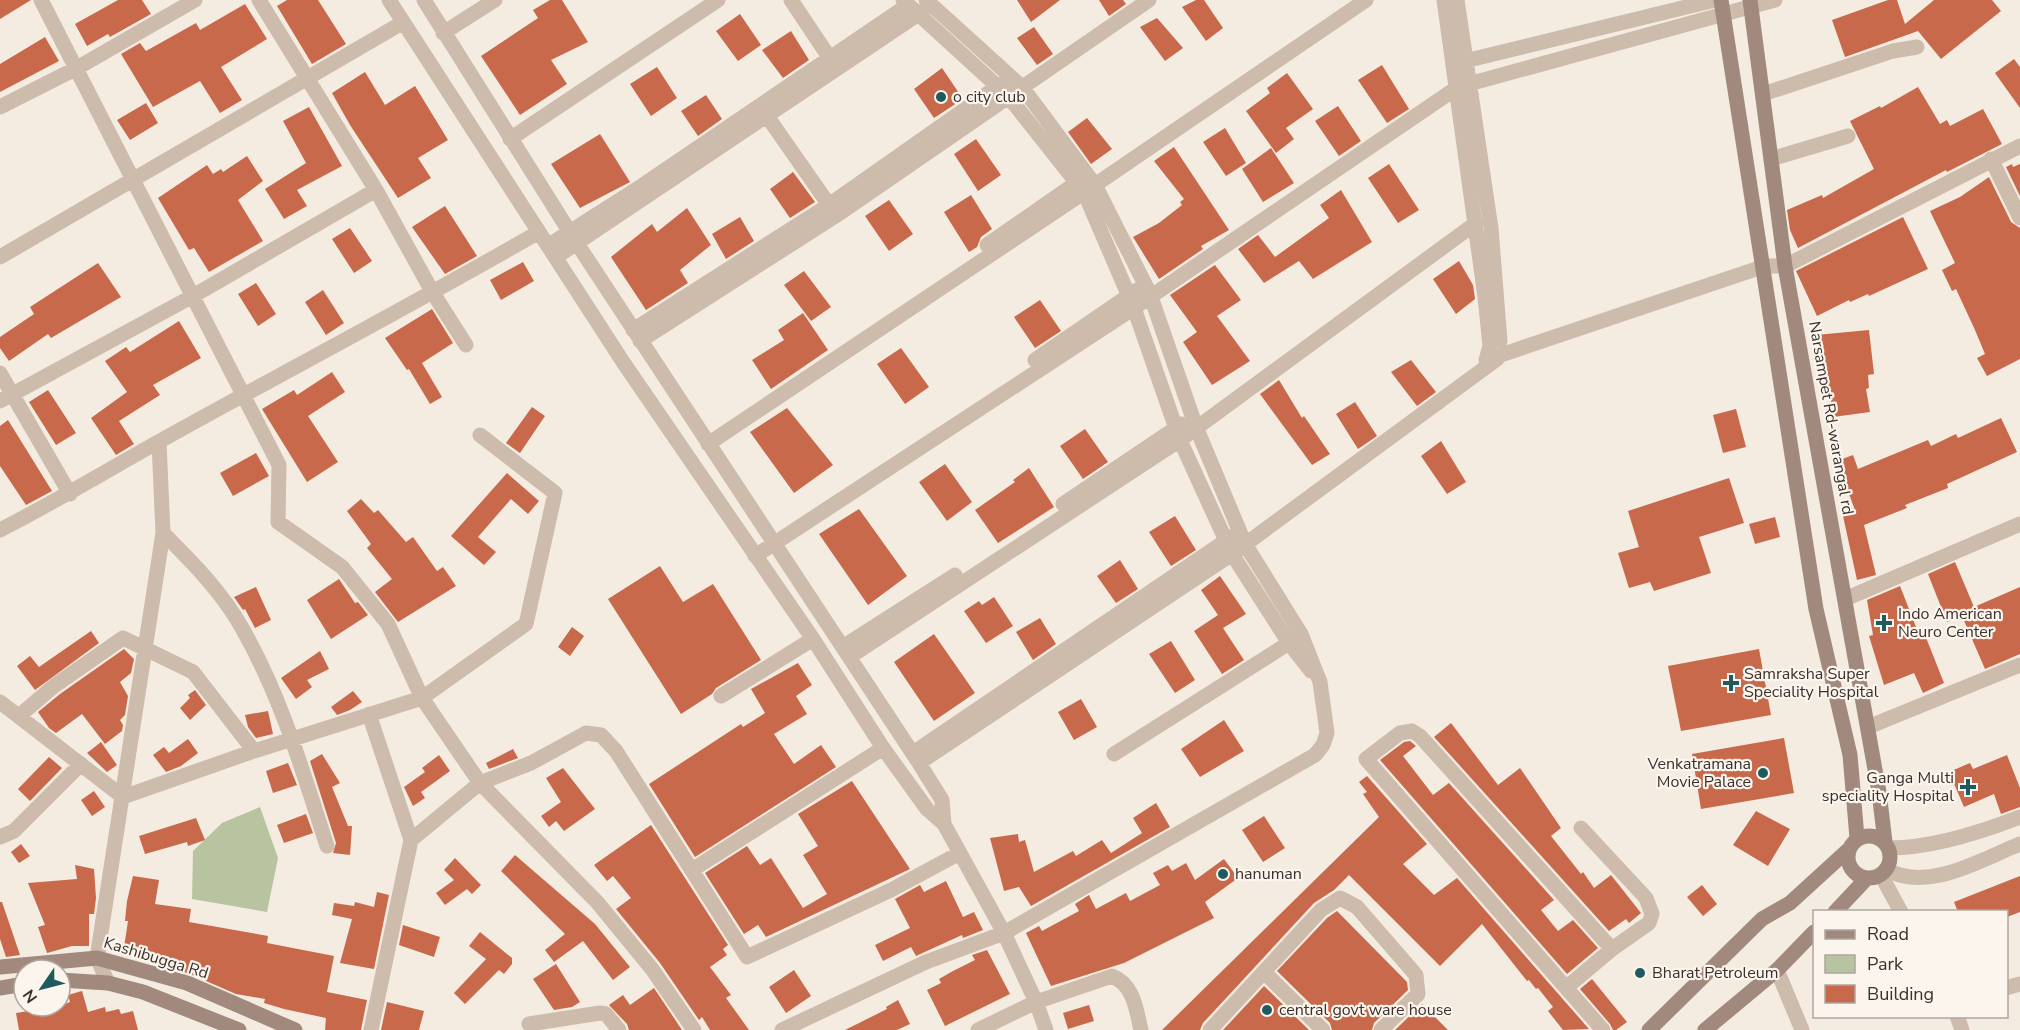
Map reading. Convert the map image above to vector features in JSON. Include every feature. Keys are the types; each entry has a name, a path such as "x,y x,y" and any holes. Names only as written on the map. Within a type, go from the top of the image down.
{"main road":[{"name":"Narsampet Rd-warangal rd","path":"1751,4 1785,266 1887,845"},
{"path":"1723,8 1765,266 1816,609 1850,755 1853,844 1848,858 1854,872 1878,874"},
{"path":"1649,1030 1762,919 1790,903 1853,844 1872,835 1887,845 1891,855 1878,874 1836,910"},
{"path":"1705,1030 1778,970 1813,934"},
{"name":"Kashibugga Rd","path":"0,967 97,958 187,983 295,1030"},
{"path":"72,981 108,983 143,992 239,1030"}],"street":[{"path":"41,0 132,180 246,396 279,465 278,522 342,567 388,624 422,698 480,783 597,902 652,969 694,1030"},
{"path":"0,106 77,68 195,0"},
{"path":"259,0 376,190 433,293 466,345"},
{"path":"389,0 623,362 813,639 883,748 927,809 944,824 1004,933 1036,1002 1046,1030"},
{"path":"424,0 573,238 916,758 942,800 944,824"},
{"path":"441,30 479,0"},
{"path":"441,30 495,0"},
{"path":"508,135 700,0"},
{"path":"508,135 718,0"},
{"path":"791,0 834,64"},
{"path":"637,336 833,210 1003,91 1149,0"},
{"path":"706,441 1086,184 1365,0"},
{"path":"1444,0 1491,228 1496,351"},
{"path":"1457,0 1465,61 1463,85 1476,223 1496,351"},
{"path":"1465,61 1715,0"},
{"path":"752,551 1132,302 1148,289 1463,85 1723,8 1775,0"},
{"path":"552,251 767,116 909,7 929,2 1017,82 1086,184 1148,289 1195,421 1242,538 1301,634 1320,682 1327,733 1323,745 1315,755 1004,933 926,962 782,1030"},
{"path":"909,7 1003,91 1086,184 1132,302 1178,434 1229,547 1288,643 1320,682"},
{"path":"0,257 402,23"},
{"path":"1763,94 1893,51 1917,47"},
{"path":"573,238 834,64"},
{"path":"767,116 833,210"},
{"path":"1771,159 1848,136"},
{"path":"916,758 1242,538 1496,351 1765,266 1785,266 2020,146"},
{"path":"1991,159 2020,218"},
{"path":"7,397 193,297 376,190"},
{"path":"847,651 1178,434 1476,223"},
{"path":"0,530 70,494 159,441 246,396 539,232"},
{"path":"0,373 7,397 70,494"},
{"path":"123,797 254,751 422,698 526,624 555,493 480,435"},
{"path":"108,983 97,958 163,532 159,441"},
{"path":"1845,599 2020,524"},
{"path":"163,532 205,576 242,626 272,685 327,846"},
{"path":"20,716 54,686 151,621"},
{"path":"123,638 193,672 254,751"},
{"path":"721,696 813,639"},
{"path":"1114,754 1288,643"},
{"path":"1868,727 2020,665"},
{"path":"0,702 123,797"},
{"path":"369,714 411,840 371,1030"},
{"path":"1603,1030 1366,759 1400,734 1412,731 1420,736 1612,949"},
{"path":"411,840 480,783 531,763 586,733 601,735 616,751 747,957 891,890 960,853"},
{"path":"692,870 883,748"},
{"path":"0,837 14,831 81,764"},
{"path":"1887,845 1912,848 2020,818"},
{"path":"1567,987 1612,949 1649,922 1652,915 1646,898 1581,828"},
{"path":"1878,874 1902,878 1941,875 2020,844"},
{"path":"1878,874 1900,910"},
{"path":"1210,1030 1321,910 1340,898 1357,907 1416,975 1418,994 1381,1030"},
{"path":"1778,970 1802,1030"},
{"path":"1264,972 1323,1030"},
{"path":"978,1030 1036,1002 1112,976 1121,980 1128,987 1141,1030"},
{"path":"529,1024 600,1013 606,1014 619,1030"}],"green space":[{"path":"260,807 278,858 267,912 192,899 193,851 222,823"}],"building":[{"path":"0,0 31,0 0,19"},
{"path":"118,0 142,0 151,14 110,37 108,34 87,46 75,24"},
{"path":"287,0 318,0 346,44 312,64 277,6"},
{"path":"550,0 562,0 588,42 551,60 567,84 520,115 481,56 538,18 533,10"},
{"path":"1017,0 1060,0 1031,22"},
{"path":"1099,0 1123,0 1126,4 1109,16"},
{"path":"1196,0 1204,0 1223,28 1206,41 1182,7"},
{"path":"1888,0 1897,0 1905,24 1934,0 1992,0 2001,11 1941,59 1918,31 1845,57 1832,20"},
{"path":"245,4 267,39 221,67 242,100 220,113 200,81 153,107 121,54 140,43 146,51 196,23 200,30"},
{"path":"740,14 761,45 738,61 716,31"},
{"path":"1157,18 1183,48 1165,61 1140,27"},
{"path":"1034,27 1053,54 1037,65 1017,38"},
{"path":"791,31 809,60 783,78 762,50"},
{"path":"45,37 59,61 0,92 0,64"},
{"path":"2014,59 2020,67 2020,108 1995,73"},
{"path":"1382,65 1409,109 1387,123 1358,80"},
{"path":"657,67 677,98 651,116 630,84"},
{"name":"o city club","path":"942,68 963,99 934,118 914,89"},
{"path":"365,72 385,105 415,86 448,140 418,158 431,178 398,198 332,93"},
{"path":"1287,73 1313,109 1286,128 1294,139 1276,153 1246,111 1270,93 1267,88"},
{"path":"1918,87 1940,124 1947,120 1950,126 1983,109 2002,144 1947,172 1946,170 1798,248 1790,230 1787,210 1822,195 1823,198 1874,169 1850,121 1880,106 1881,108"},
{"path":"706,95 722,119 698,136 681,111"},
{"path":"146,103 158,123 130,140 117,120"},
{"path":"1338,106 1361,141 1339,156 1315,121"},
{"path":"309,107 342,166 297,190 307,206 284,219 265,189 306,163 283,121"},
{"path":"1087,118 1112,149 1091,164 1068,132"},
{"path":"1225,128 1246,163 1226,176 1203,142"},
{"path":"600,134 630,182 580,208 551,164"},
{"path":"976,139 1001,175 978,191 954,154"},
{"path":"1174,147 1229,230 1201,246 1203,249 1159,279 1133,237 1159,223 1182,205 1180,202 1184,199 1154,161"},
{"path":"1271,148 1294,183 1263,202 1242,169"},
{"path":"247,156 263,181 238,200 263,241 209,272 194,248 189,250 158,198 207,165 213,174 221,169 223,172"},
{"path":"1389,164 1419,210 1398,223 1368,178"},
{"path":"2012,164 2013,167 2020,164 2020,196 2006,167"},
{"path":"793,172 815,202 790,218 770,189"},
{"path":"1989,177 2011,222 2020,228 2020,359 1987,376 1977,358 1985,354 1975,330 1956,289 1952,291 1942,270 1955,263 1930,211 1960,197"},
{"path":"1341,190 1372,242 1313,279 1299,261 1264,283 1238,249 1258,235 1275,257 1329,218 1320,205"},
{"path":"971,195 992,229 981,237 977,247 969,252 944,212"},
{"path":"889,200 913,234 889,251 865,216"},
{"path":"445,206 477,256 445,274 412,227"},
{"path":"687,208 711,245 680,270 688,283 646,310 611,257 652,224 657,232"},
{"path":"740,217 754,241 726,259 712,234"},
{"path":"1903,217 1928,269 1869,296 1868,294 1850,302 1849,300 1817,316 1796,271"},
{"path":"350,228 372,261 354,273 332,239"},
{"path":"1459,261 1473,285 1475,299 1456,314 1433,279"},
{"path":"523,262 534,281 501,300 490,280"},
{"path":"98,263 121,297 51,338 48,334 9,361 0,348 0,337 34,314 30,307"},
{"path":"1215,265 1241,300 1217,316 1250,361 1212,385 1183,342 1197,332 1170,295"},
{"path":"804,271 831,307 811,321 784,285"},
{"path":"256,283 276,314 258,326 238,294"},
{"path":"323,290 344,323 326,335 305,302"},
{"path":"1040,300 1061,331 1035,348 1014,317"},
{"path":"432,309 453,343 422,363 442,397 430,404 409,369 407,370 385,338"},
{"path":"803,313 828,350 771,389 752,360 784,340 778,330"},
{"path":"179,321 201,358 153,385 160,395 119,421 134,444 116,455 91,418 127,392 105,361 126,347 130,352"},
{"path":"1869,330 1874,374 1868,375 1869,388 1866,389 1870,412 1833,417 1830,393 1824,393 1821,380 1816,335"},
{"path":"901,348 929,387 905,404 877,364"},
{"path":"1411,360 1436,392 1417,406 1391,372"},
{"path":"332,372 345,392 308,416 338,462 307,482 262,409 294,390 297,395"},
{"path":"1279,380 1302,418 1304,416 1330,454 1312,465 1260,394"},
{"path":"48,390 76,433 56,445 29,402"},
{"path":"1355,402 1377,436 1358,449 1336,414"},
{"path":"532,407 545,416 520,453 506,443"},
{"path":"787,408 833,465 794,493 750,432"},
{"path":"1736,409 1746,447 1723,453 1713,415"},
{"path":"2001,418 2017,452 1947,484 1948,488 1905,505 1907,508 1864,525 1876,575 1857,580 1843,516 1856,513 1837,461 1853,455 1858,469 1928,440 1931,446 1956,434 1958,438"},
{"path":"8,420 52,491 26,505 0,466 0,426"},
{"path":"1085,429 1108,462 1083,479 1060,446"},
{"path":"1441,441 1466,482 1447,494 1421,456"},
{"path":"256,453 269,476 233,496 220,473"},
{"path":"945,464 972,502 947,521 919,482"},
{"path":"1029,468 1054,507 998,543 975,510 1015,482 1013,480"},
{"path":"507,473 539,501 528,514 511,499 478,537 496,552 484,565 451,536"},
{"path":"1729,478 1744,523 1699,537 1711,573 1654,591 1650,582 1629,588 1618,553 1639,547 1628,511"},
{"path":"361,499 374,513 378,510 406,542 413,537 437,571 443,567 456,586 398,622 375,592 392,579 367,548 371,544 347,511"},
{"path":"859,509 907,576 868,605 819,534"},
{"path":"1175,516 1196,550 1171,566 1149,532"},
{"path":"1775,517 1780,537 1755,544 1749,524"},
{"path":"1120,560 1138,589 1116,603 1097,576"},
{"path":"1955,562 1974,607 2020,587 2020,654 1985,669 1962,616 1947,622 1928,574"},
{"path":"660,566 683,602 713,584 761,660 716,688 712,694 681,714 608,599"},
{"path":"1220,576 1246,614 1223,628 1244,660 1222,674 1194,631 1218,615 1201,590"},
{"path":"339,579 355,603 358,602 368,615 331,639 307,600"},
{"path":"1900,586 1918,632 1923,630 1944,683 1923,693 1914,673 1884,685 1869,636 1873,635 1867,600"},
{"path":"256,587 271,620 255,628 245,609 243,610 234,597"},
{"path":"994,597 1013,626 986,643 964,611 979,601 982,605"},
{"path":"1040,618 1056,644 1033,660 1016,632"},
{"path":"572,627 584,636 570,656 558,647"},
{"path":"91,631 99,643 35,690 17,666 30,656 39,667"},
{"path":"934,634 975,693 934,721 894,662"},
{"path":"1171,641 1195,680 1175,693 1149,654"},
{"path":"124,649 134,659 131,673 120,682 128,696 125,715 120,720 123,725 122,731 105,744 82,714 56,733 49,728 38,712"},
{"path":"1759,649 1771,715 1681,731 1668,666"},
{"path":"320,651 329,669 307,680 312,687 296,699 281,678"},
{"path":"798,663 812,685 796,696 807,714 774,734 794,764 821,745 836,767 695,857 649,784 741,724 743,727 765,713 751,689"},
{"path":"195,690 206,705 190,720 180,708 190,698 188,695"},
{"path":"353,691 362,702 337,715 331,707"},
{"path":"1081,699 1097,727 1074,740 1058,712"},
{"path":"268,711 273,734 256,738 248,727 245,715"},
{"path":"1224,720 1244,751 1200,777 1181,749"},
{"path":"1451,723 1498,785 1520,768 1561,828 1551,836 1581,874 1583,872 1594,888 1611,875 1641,913 1629,923 1626,919 1609,931 1434,737"},
{"path":"1784,738 1794,793 1701,809 1692,754"},
{"path":"188,739 198,753 181,766 166,772 153,755 164,747 169,753"},
{"path":"1410,741 1416,746 1403,756 1433,795 1449,783 1554,900 1541,910 1558,931 1573,920 1598,948 1567,974 1380,760 1404,742"},
{"path":"101,742 117,765 107,772 87,753"},
{"path":"513,749 518,758 489,769 486,763"},
{"path":"322,754 340,783 332,787 348,826 352,826 350,855 333,853 336,843 310,761"},
{"path":"439,755 450,771 421,792 425,798 413,806 404,787 425,772 422,768"},
{"path":"2007,755 2020,788 2020,807 2001,814 1994,794 1964,807 1949,772 1970,763 1973,769"},
{"path":"49,757 62,768 30,801 18,789"},
{"path":"288,763 297,785 273,793 266,771"},
{"path":"563,768 595,809 564,831 556,821 549,827 541,816 561,802 546,778"},
{"path":"1367,776 1427,844 1403,864 1434,895 1457,878 1589,1029 1563,1030 1548,1011 1553,1007 1538,988 1536,989 1529,980 1527,981 1482,924 1440,966 1349,875 1334,890 1314,903 1203,1023 1200,1030 1162,1030 1379,817 1363,794 1367,792 1359,782"},
{"path":"852,781 910,869 766,937 758,925 744,934 705,873 747,846 760,865 771,858 803,908 827,894 803,855 818,846 798,814"},
{"path":"94,791 105,807 92,816 81,800"},
{"path":"1156,803 1170,827 1031,906 1019,887 1004,891 990,838 1018,834 1019,842 1025,840 1034,872 1073,851 1076,856 1102,840 1111,853 1142,833 1133,818"},
{"path":"1756,811 1790,829 1768,866 1733,845"},
{"path":"306,814 313,833 284,843 277,825"},
{"path":"1264,816 1285,848 1263,862 1242,830"},
{"path":"196,818 205,840 188,846 187,842 145,854 139,836"},
{"path":"651,825 728,945 723,949 727,955 710,967 731,995 726,998 749,1030 710,1030 702,1017 699,1020 660,963 616,909 631,898 613,876 607,881 594,865"},
{"path":"21,844 30,856 19,863 11,852"},
{"path":"515,855 595,924 630,967 613,980 583,941 554,962 545,950 565,934 501,871"},
{"path":"455,858 481,885 472,894 467,889 445,905 436,893 454,880 444,870"},
{"path":"1224,859 1238,878 1205,902 1214,918 1124,963 1051,986 1026,933 1039,926 1042,931 1079,911 1075,904 1089,895 1096,909 1126,893 1130,901 1160,885 1153,873 1168,865 1172,871 1186,863 1195,880"},
{"path":"75,865 94,869 96,898 94,914 89,914 89,946 72,946 47,953 38,927 45,925 28,883 77,879"},
{"path":"133,876 159,880 155,904 191,909 189,922 268,936 267,943 334,956 327,992 367,1000 361,1030 325,1030 326,1018 264,1003 265,999 236,994 190,974 123,954 128,921 125,921 127,901"},
{"path":"2020,876 2020,912 2008,917 2008,910 1957,910 1954,902"},
{"path":"946,881 963,917 974,912 983,930 963,938 962,935 916,956 911,947 883,961 875,945 910,928 895,899 920,885 924,892"},
{"path":"1702,885 1717,904 1703,916 1687,897"},
{"path":"377,892 389,895 374,969 340,963 352,919 332,915 334,903 354,906 355,902 374,907"},
{"path":"0,902 2,902 20,955 6,957 0,939"},
{"path":"1337,911 1407,982 1408,990 1374,1023 1372,1030 1332,1030 1330,1023 1277,971 1327,918"},
{"path":"403,925 440,937 434,957 399,945"},
{"path":"480,932 512,958 512,964 504,974 499,970 465,1004 454,993 486,959 469,946"},
{"path":"987,950 1010,994 945,1026 927,990 941,983 939,979 975,960 972,955"},
{"path":"556,964 580,1002 572,1007 554,1010 533,979"},
{"path":"794,970 811,996 786,1013 769,987"},
{"path":"1592,979 1627,1022 1616,1030 1613,1030 1580,989"},
{"name":"central govt ware house","path":"1264,986 1309,1030 1223,1030"},
{"path":"654,988 682,1030 629,1030 627,1024 609,1005 623,995 630,1005"},
{"path":"82,991 88,1012 105,1007 106,1012 119,1009 121,1014 133,1011 138,1030 19,1030 17,1018 72,1018 72,994"},
{"path":"898,1000 910,1024 897,1030 845,1030 887,1009 886,1007"},
{"path":"387,1002 424,1011 419,1030 381,1030"},
{"path":"1422,1004 1448,1030 1395,1030"},
{"path":"1089,1005 1094,1021 1068,1029 1063,1013"}],"place":[{"name":"o city club","path":"941,97"},
{"name":"Indo American Neuro Center","path":"1884,623"},
{"name":"Samraksha Super Speciality Hospital","path":"1731,683"},
{"name":"Venkatramana Movie Palace","path":"1763,773"},
{"name":"Ganga Multi speciality Hospital","path":"1968,787"},
{"name":"hanuman","path":"1223,874"},
{"name":"Bharat Petroleum","path":"1640,973"},
{"name":"central govt ware house","path":"1267,1010"}]}
